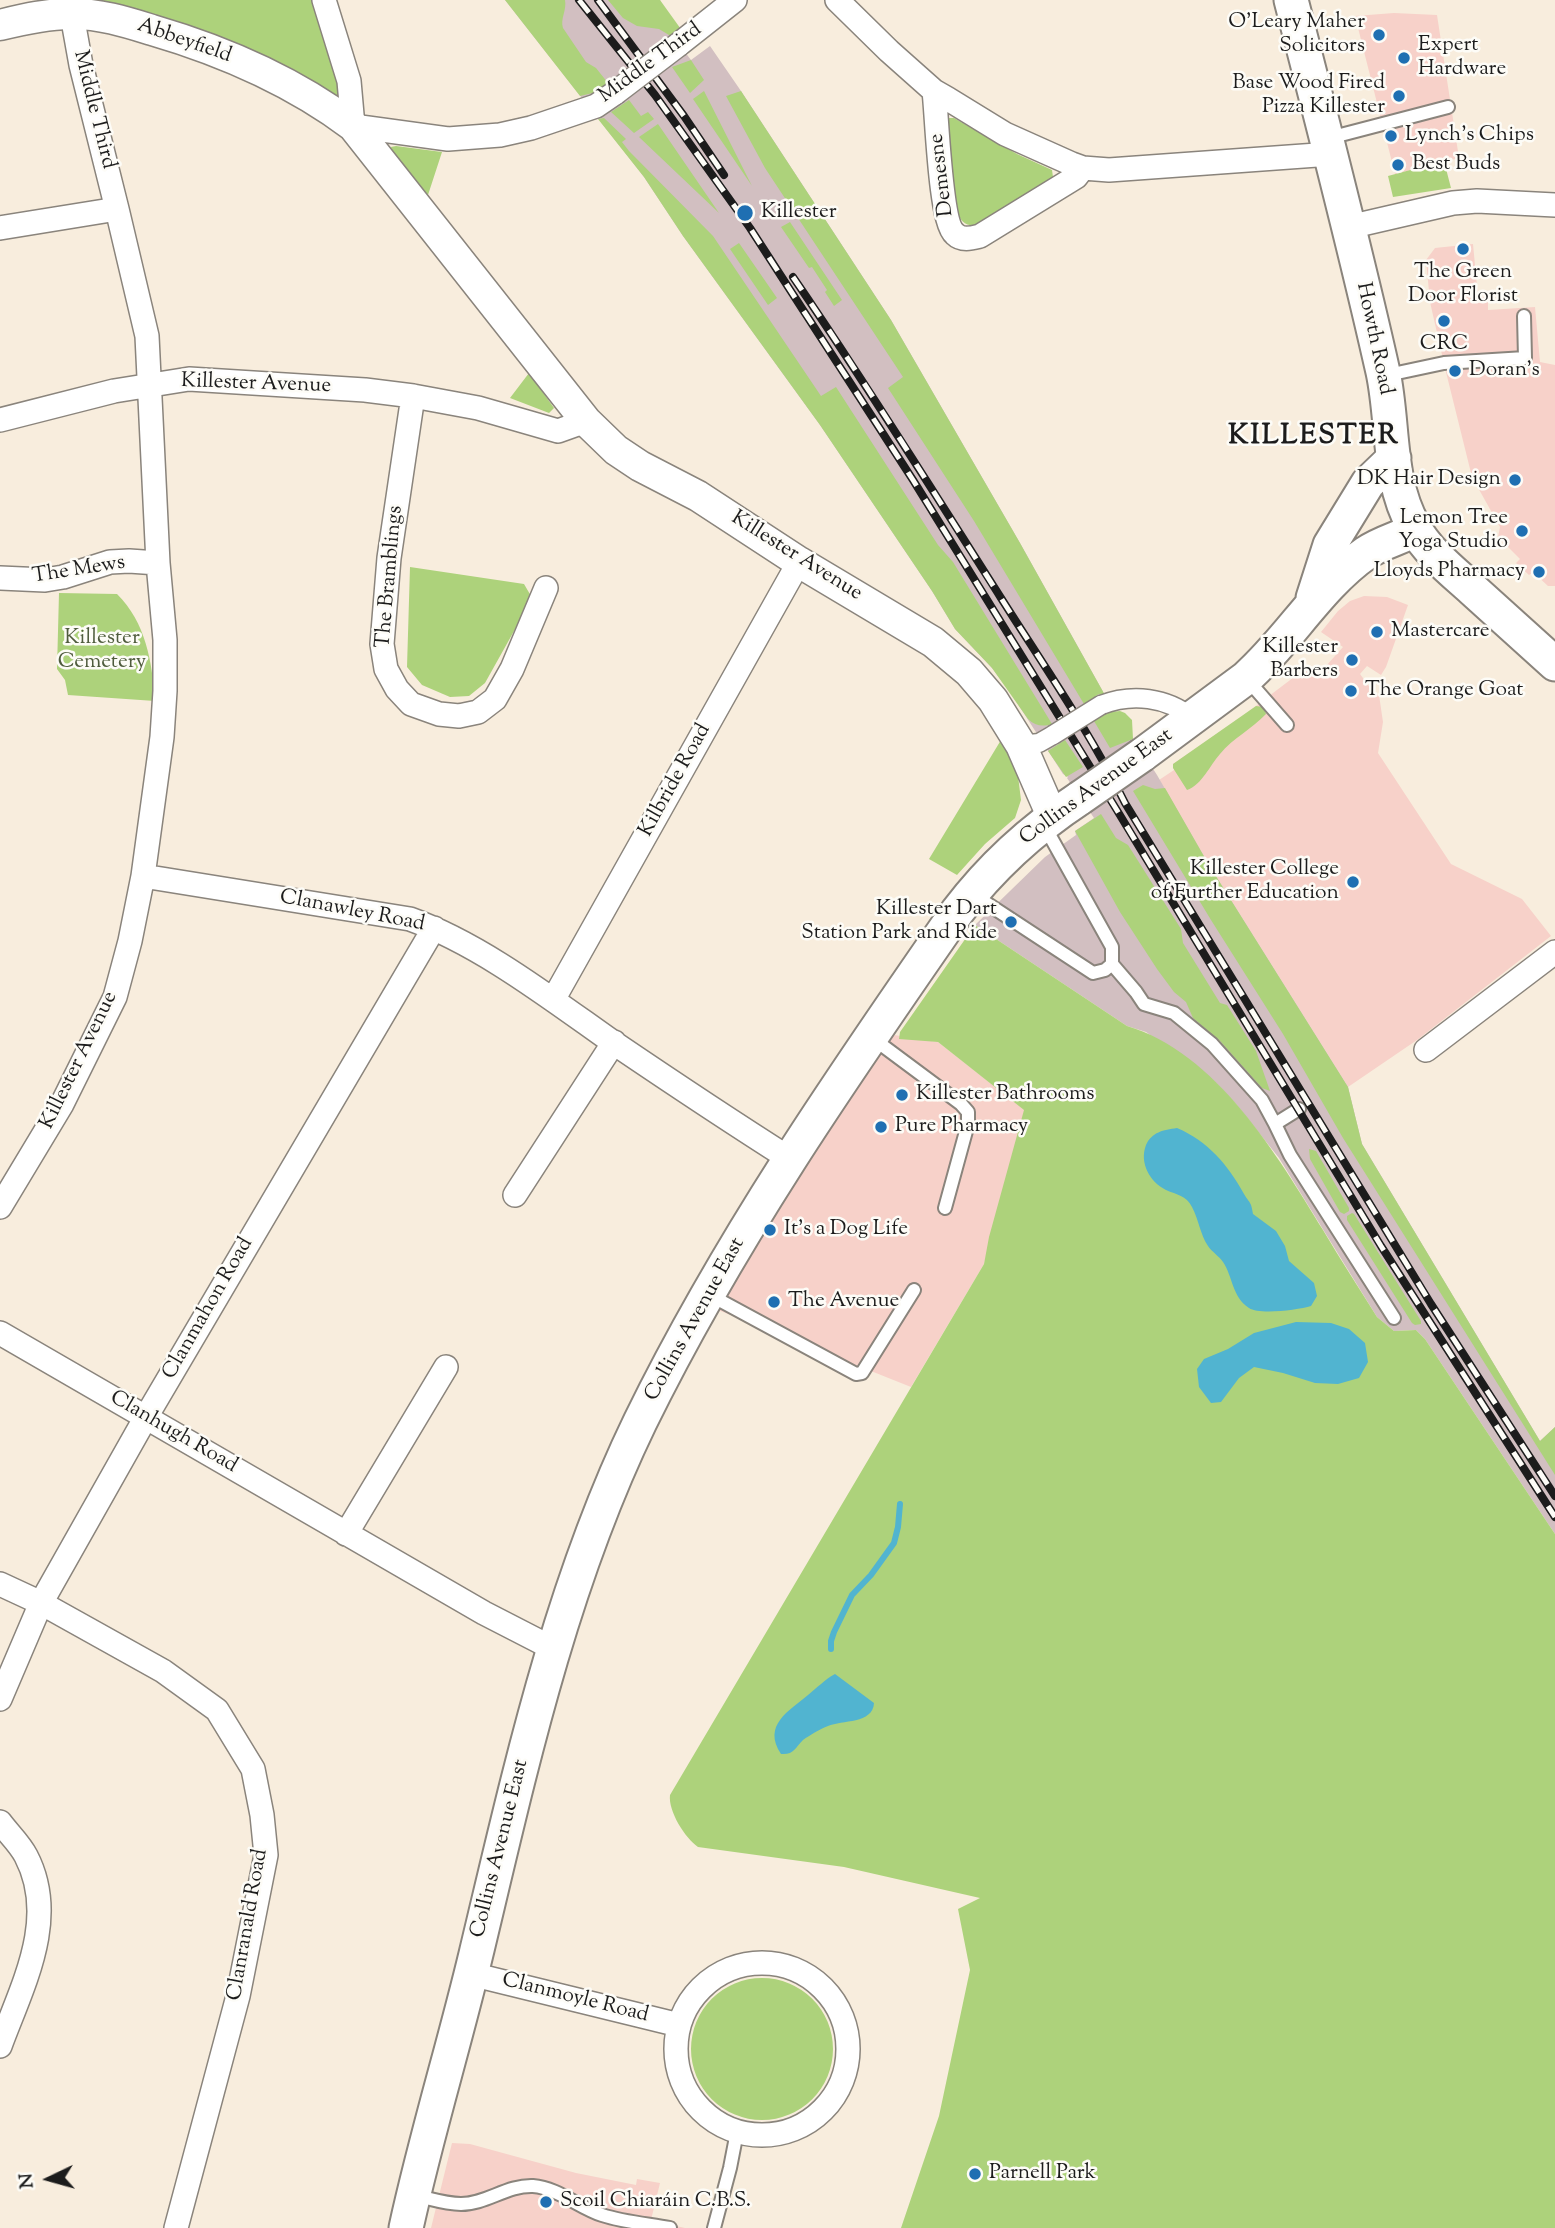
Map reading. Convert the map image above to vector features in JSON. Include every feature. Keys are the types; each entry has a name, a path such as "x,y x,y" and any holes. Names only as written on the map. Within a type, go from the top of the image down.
{"main road":[{"name":"Howth Road","path":"1291,0 1384,376 1398,482 1415,530 1439,558 1555,664"},
{"name":"Collins Avenue East","path":"1311,604 1330,545 1368,483 1394,458"},
{"name":"Collins Avenue East","path":"406,2228 471,1974 520,1767 554,1649 594,1530 639,1424 708,1294 790,1159 971,894 1011,852 1048,820 1246,678 1271,655 1311,604 1368,551 1415,530"}],"street":[{"path":"324,0 349,81 353,126 586,421"},
{"name":"Middle Third","path":"353,126 448,139 500,135 531,128 596,106 736,0"},
{"name":"Demesne","path":"837,0 888,51 934,91 1005,134 1083,168 1110,170 1329,146"},
{"name":"Abbeyfield","path":"0,24 52,15 73,7 106,16 225,54 323,103 353,126"},
{"name":"Middle Third","path":"73,7 80,65 146,336 150,383"},
{"name":"Demesne","path":"934,91 949,226 954,234 961,238 980,236 1076,177 1083,168"},
{"path":"1349,227 1453,203 1478,201 1555,205"},
{"path":"0,228 117,209"},
{"name":"Killester Avenue","path":"0,1207 62,1104 115,997 143,876 162,737 165,691 165,640 158,563 150,383 189,379 365,390 478,408 558,430 586,421 616,450 640,466 698,496 799,562 933,642 969,672 993,700 1021,745 1048,820"},
{"path":"0,420 150,383"},
{"name":"The Bramblings","path":"413,396 389,558 382,644 386,670 397,690 411,704 439,714 459,716 478,712 495,699 512,669 546,588"},
{"name":"The Mews","path":"0,578 45,580 110,562 158,563"},
{"name":"Kilbride Road","path":"553,1000 799,562"},
{"path":"1021,745 1039,743 1101,705 1124,699 1168,702 1181,708 1192,718"},
{"name":"Clanawley Road","path":"143,876 410,919 434,928 553,1000 790,1159"},
{"name":"Clanmahon Road","path":"0,1699 41,1604 146,1417 434,928"},
{"path":"1426,1050 1555,952"},
{"path":"516,1195 614,1042"},
{"name":"Clanhugh Road","path":"0,1333 484,1613 554,1649"},
{"path":"346,1534 446,1367"},
{"name":"Clanranald Road","path":"0,1584 163,1671 217,1710 253,1769 266,1855 238,1996 176,2228"},
{"path":"0,1822 26,1856 40,1896 37,1947 0,2046"},
{"path":"766,1962 794,1968 818,1982 837,2004 848,2031 849,2060 841,2087 824,2111 801,2127 774,2136 745,2135 737,2132 718,2124 696,2106 681,2081 675,2053 679,2025 691,1999 711,1978 737,1965 766,1962"},
{"name":"Clanmoyle Road","path":"471,1974 679,2025"}],"lane":[{"path":"1329,146 1448,107"},
{"path":"1384,376 1444,363 1525,358 1524,316"},
{"path":"1246,678 1287,725"},
{"path":"1048,820 1112,947 1112,964 1144,1004 1174,1013 1212,1044 1262,1100 1290,1155 1394,1318"},
{"path":"971,894 1093,972 1105,970 1112,964"},
{"path":"871,1037 968,1112 968,1124 945,1208"},
{"path":"1275,1124 1298,1109"},
{"path":"708,1294 856,1374 862,1373 914,1290"},
{"path":"714,2228 737,2132"},
{"path":"413,2195 461,2204 515,2188 537,2186 557,2192 603,2215 670,2228"}],"shaded area":[{"path":"505,0 660,0 675,39 691,60 710,46 741,91 891,320 1106,697 1157,775 1209,865 1348,1087 1362,1144 1540,1441 1555,1427 1555,1534 1425,1339 1416,1330 1394,1331 1377,1317 1279,1158 1236,1104 1215,1082 1146,1032 1127,1026 975,925 1045,857 1094,818 1012,695 992,668 955,629 820,425 683,236 644,177"},
{"path":"1394,13 1437,15 1459,158 1395,174 1355,16"},
{"path":"1473,244 1478,297 1488,297 1488,310 1535,307 1540,362 1555,365 1555,586 1548,586 1533,572 1529,575 1516,563 1520,559 1498,537 1500,527 1472,477 1445,368 1430,302 1426,260 1435,248"},
{"name":"Killester College of Further Education","path":"1364,596 1387,597 1408,605 1381,675 1367,666 1360,674 1379,695 1383,722 1378,753 1451,864 1522,899 1551,936 1417,1040 1348,1087 1159,780 1174,770 1173,764 1302,671 1311,670 1318,675 1343,647 1321,632 1338,611 1350,601"},
{"path":"888,1034 938,1042 1025,1110 984,1264 911,1387 713,1308"},
{"name":"Scoil Chiaráin C.B.S.","path":"452,2143 470,2144 576,2173 636,2185 637,2179 660,2183 651,2220 685,2228 431,2228"}],"green space":[{"path":"93,0 313,0 335,65 338,99"},
{"path":"505,0 565,0 563,28 586,62 596,68 608,83 593,93 580,96"},
{"path":"608,0 660,0 683,32 674,38 659,29 637,26 623,18"},
{"path":"691,60 704,80 690,93 672,67"},
{"path":"704,91 752,186 693,99"},
{"path":"741,91 891,320 1106,697 1099,694 1084,704 974,521 888,388 903,377 765,168 726,96"},
{"path":"629,100 641,116 648,112 654,119 634,133 611,112"},
{"path":"604,118 626,139 622,142 629,151 713,236 821,396 836,387 938,545 953,562 1052,724 1039,725 1028,719 992,668 955,629 820,425 683,236 644,177 598,119"},
{"path":"954,118 1017,154 1052,170 1051,182 985,224 966,224 955,208 946,121"},
{"path":"658,124 719,213 639,137"},
{"path":"391,147 442,152 428,195 392,152"},
{"path":"1444,161 1451,188 1393,197 1388,176"},
{"path":"790,222 842,300 834,306 812,267 809,268 781,227"},
{"path":"739,243 777,298 768,305 730,249"},
{"path":"529,373 554,408 549,413 510,398"},
{"path":"410,567 524,584 531,596 485,683 469,696 450,697 422,685 407,667"},
{"name":"Killester Cemetery","path":"59,593 117,594 127,605 146,643 155,701 68,695 65,680 57,669"},
{"path":"1256,706 1264,707 1266,714 1225,748 1201,779 1187,790 1173,764"},
{"path":"1120,711 1132,720 1133,739 1110,748 1094,721 1110,712"},
{"path":"1001,740 1017,768 1021,800 1015,818 985,844 957,875 929,859"},
{"path":"1065,740 1083,767 1066,777 1048,751"},
{"path":"1143,785 1155,789 1165,788 1209,865 1348,1087 1362,1144 1540,1441 1555,1427 1555,1475 1343,1138 1283,1034 1133,791"},
{"path":"1101,814 1116,838 1128,845 1181,929 1183,943 1220,1003 1227,1005 1256,1051 1270,1091 1262,1088 1220,1041 1193,1018 1186,1002 1174,992 1157,969 1120,912 1075,831"},
{"path":"975,925 1127,1026 1159,1039 1189,1058 1216,1082 1265,1140 1377,1317 1394,1331 1416,1330 1425,1339 1555,1534 1555,2228 901,2228 939,2116 970,1970 958,1909 980,1898 844,1867 698,1847 683,1831 675,1816 670,1795 984,1264 1024,1110 938,1042 899,1039 900,1032"},
{"path":"1309,1149 1316,1151 1349,1208 1344,1214 1340,1212 1310,1159"},
{"path":"1352,1213 1421,1324 1412,1323 1347,1220 1347,1216"},
{"path":"762,1978 789,1984 812,1999 827,2022 833,2049 827,2076 812,2099 789,2114 762,2120 735,2114 712,2099 697,2076 691,2049 697,2022 712,1999 735,1984"}],"water":[{"path":"1177,1128 1188,1133 1216,1155 1250,1203 1253,1214 1276,1231 1285,1246 1289,1261 1314,1283 1317,1296 1311,1306 1261,1311 1249,1308 1239,1298 1223,1262 1205,1241 1190,1203 1160,1187 1147,1171 1144,1152 1151,1137"},
{"path":"1296,1322 1331,1323 1349,1329 1365,1343 1368,1362 1359,1378 1338,1384 1315,1383 1254,1367 1239,1378 1221,1402 1211,1403 1199,1387 1197,1369 1204,1359 1228,1349 1254,1333"},
{"path":"835,1674 874,1703 872,1710 863,1718 822,1729 803,1740 792,1752 781,1754 775,1735 780,1720"}],"waterway":[{"path":"831,1649 834,1632 852,1595 871,1575 894,1543 900,1504"}],"railway":[{"path":"579,0 655,95 750,228 913,480 1381,1246 1555,1517"},
{"path":"598,0 724,175"},
{"path":"793,277 873,396 1066,699 1125,803 1431,1304 1555,1496"}],"place":[{"name":"O'Leary Maher Solicitors","path":"1379,35"},
{"name":"Expert Hardware","path":"1404,58"},
{"name":"Base Wood Fired Pizza Killester","path":"1399,96"},
{"name":"Lynch's Chips","path":"1391,136"},
{"name":"Best Buds","path":"1398,165"},
{"name":"Killester","path":"745,213"},
{"name":"The Green Door Florist","path":"1463,249"},
{"name":"CRC","path":"1444,321"},
{"name":"Doran's","path":"1455,371"},
{"name":"DK Hair Design","path":"1515,480"},
{"name":"Lemon Tree Yoga Studio","path":"1522,531"},
{"name":"Lloyds Pharmacy","path":"1539,572"},
{"name":"Mastercare","path":"1377,632"},
{"name":"Killester Barbers","path":"1352,660"},
{"name":"The Orange Goat","path":"1351,691"},
{"name":"Killester College of Further Education","path":"1353,882"},
{"name":"Killester Dart Station Park and Ride","path":"1011,922"},
{"name":"Killester Bathrooms","path":"902,1095"},
{"name":"Pure Pharmacy","path":"881,1127"},
{"name":"It’s a Dog Life","path":"770,1230"},
{"name":"The Avenue","path":"774,1302"},
{"name":"Parnell Park","path":"975,2174"},
{"name":"Scoil Chiaráin C.B.S.","path":"546,2202"}],"district":[{"name":"KILLESTER","path":"1314,438"}]}
